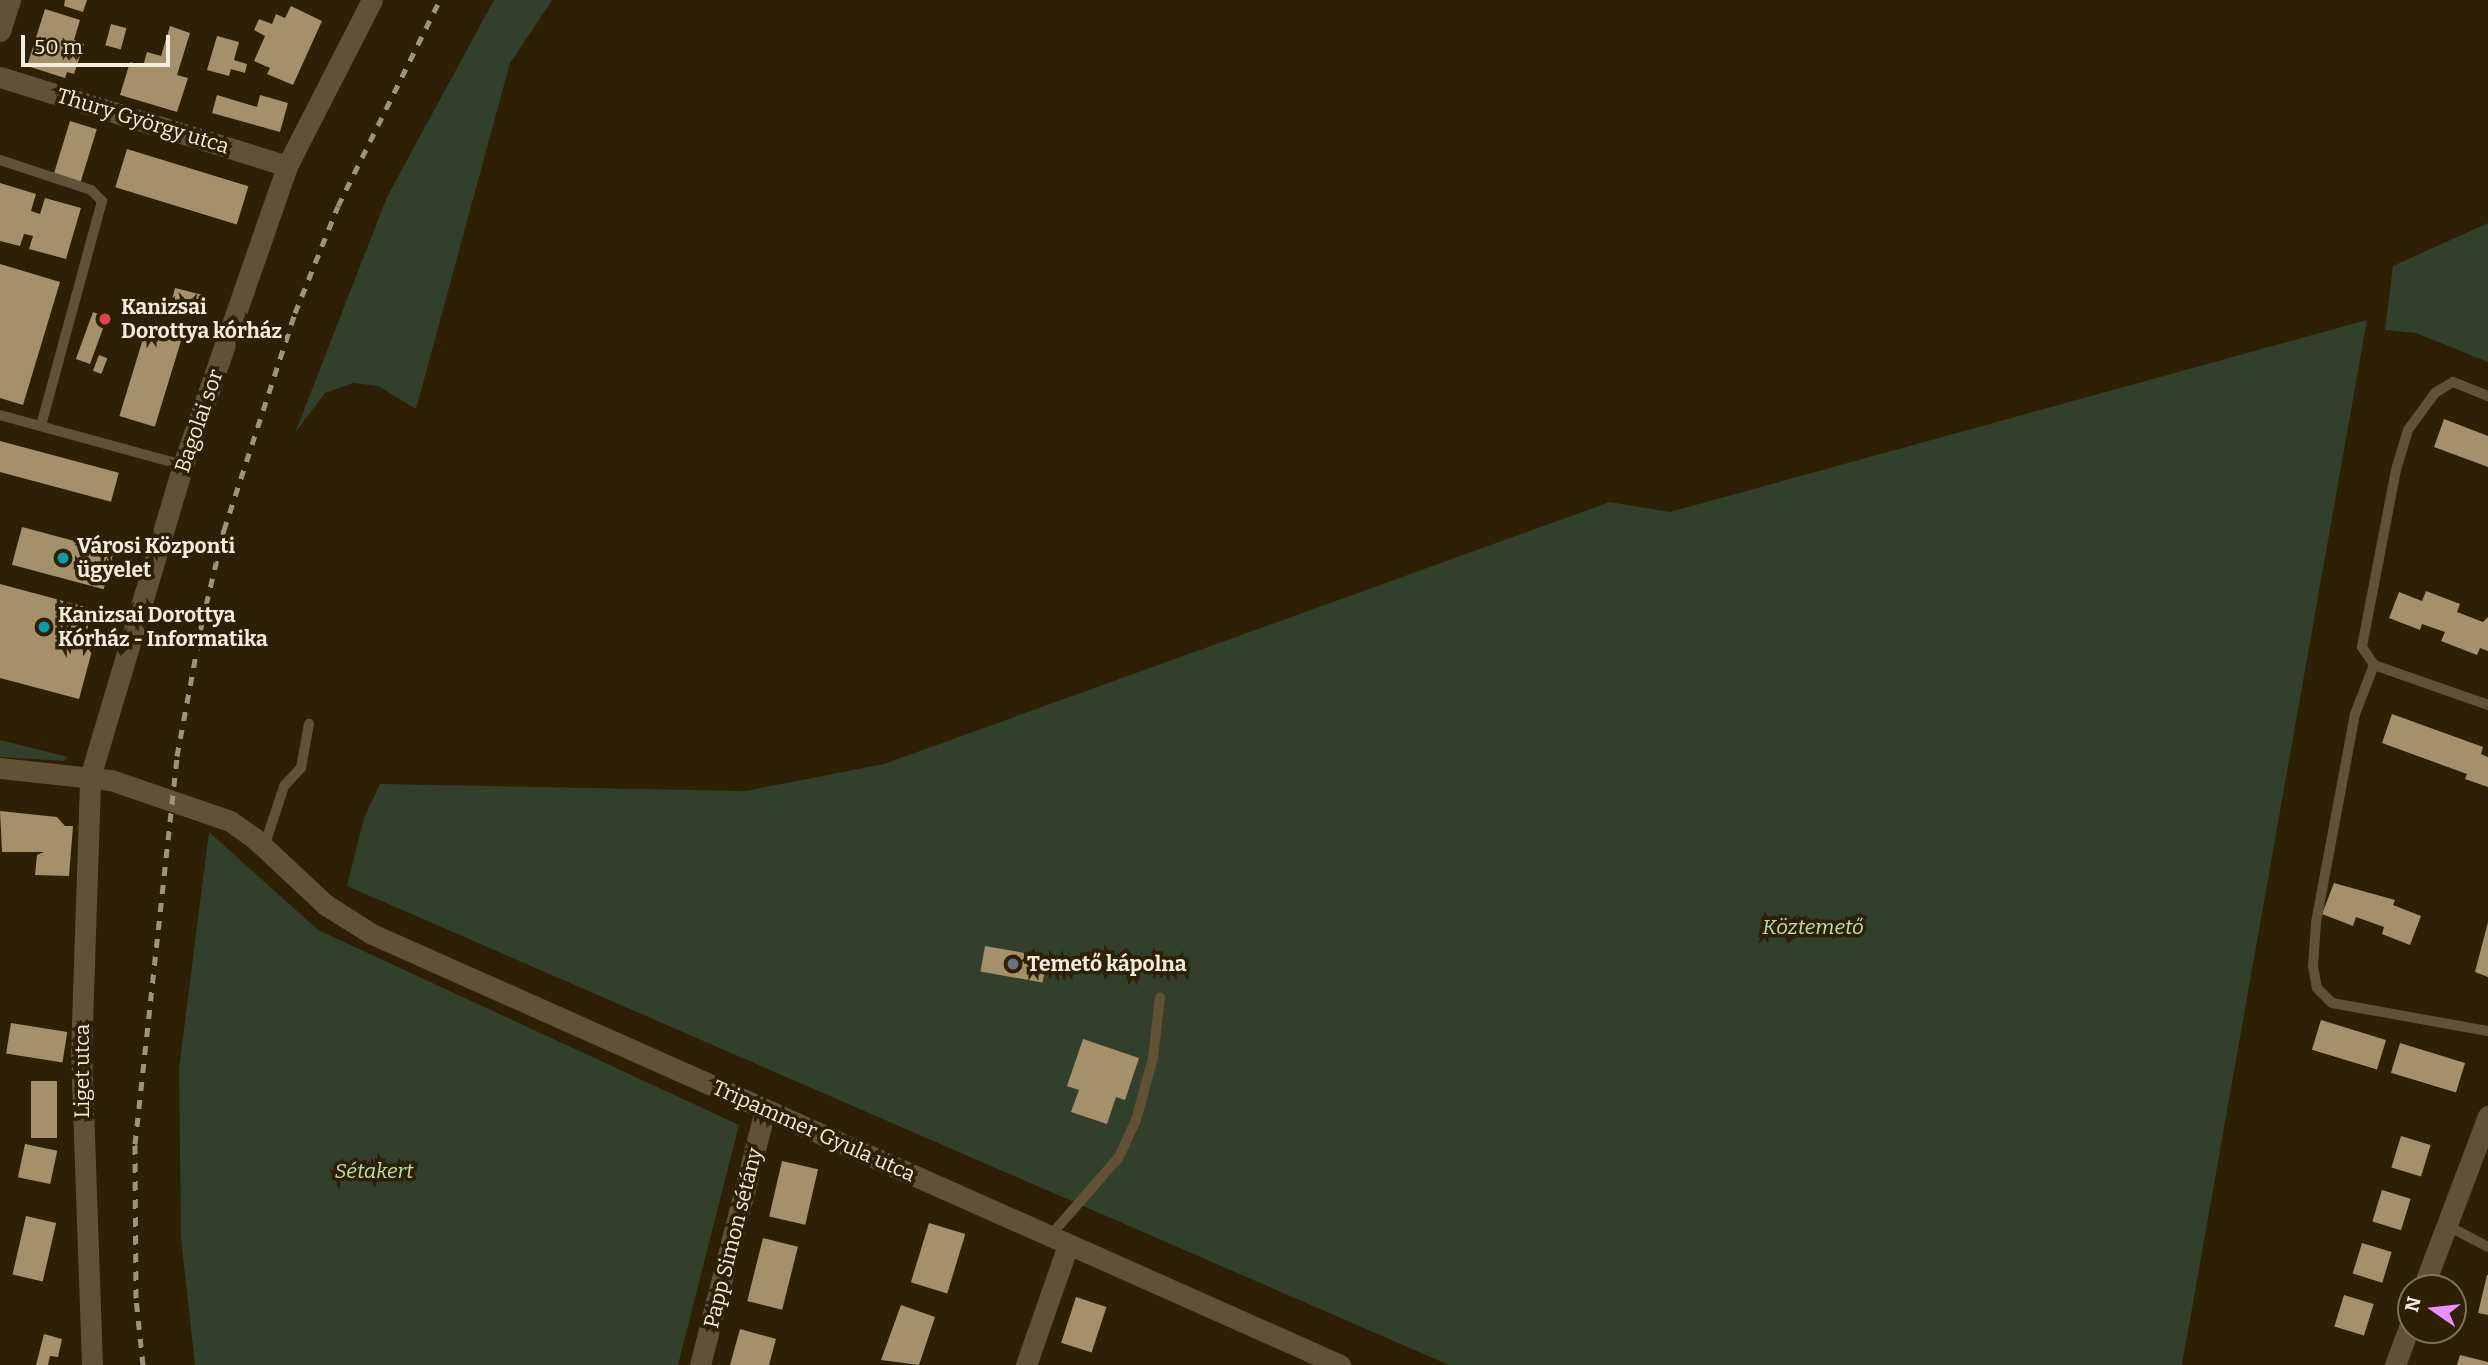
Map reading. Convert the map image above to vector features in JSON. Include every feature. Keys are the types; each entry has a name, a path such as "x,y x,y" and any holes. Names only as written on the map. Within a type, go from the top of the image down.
{"street":[{"path":"0,32 10,0"},
{"name":"Bagolai sor","path":"101,778 183,465 287,166 372,0"},
{"name":"Thury György utca","path":"0,77 287,166"},
{"name":"Tripammer Gyula utca","path":"0,768 101,778 230,821 263,847 297,881 372,934 1340,1365"},
{"name":"Liget utca","path":"92,1365 81,1054 101,778"},
{"name":"Papp Simon sétány","path":"700,1365 765,1110"},
{"path":"2428,1274 2488,1116"},
{"path":"1026,1365 1059,1241"},
{"path":"2395,1365 2403,1344"}],"lane":[{"path":"0,160 90,190 102,201 41,426"},
{"path":"2488,396 2453,382 2420,410 2408,430 2396,470 2362,647 2374,665 2488,705"},
{"path":"0,415 183,465"},
{"path":"2374,665 2356,714 2316,923 2312,966 2318,988 2332,1003 2488,1031"},
{"path":"263,847 284,786 301,768 309,724"},
{"path":"1059,1241 1119,1157 1136,1120 1153,1058 1160,997"},
{"path":"2446,1224 2488,1247"}],"green space":[{"path":"494,0 552,0 510,63 416,409 378,386 353,383 325,393 295,433 387,197"},
{"path":"2488,223 2488,362 2416,333 2385,330 2393,266"},
{"name":"Köztemető","path":"2367,320 2182,1365 1449,1365 347,886 364,818 380,784 746,791 884,764 1610,502 1670,512"},
{"path":"0,740 68,757 64,761 0,757"},
{"name":"Sétakert","path":"209,832 318,930 739,1125 678,1365 195,1365 181,1238 179,1069"}],"building":[{"path":"65,0 87,0 83,12 64,6"},
{"path":"291,6 322,21 293,85 267,74 270,68 254,61 265,36 254,30 259,19 272,24 276,14 285,18"},
{"path":"45,9 80,20 74,40 84,44 74,74 67,72 65,78 27,66"},
{"path":"111,24 126,28 121,49 105,45"},
{"path":"170,26 190,33 177,75 188,78 177,112 120,95 130,62 143,66 147,52 161,56"},
{"path":"217,36 239,42 234,60 247,64 245,73 231,69 229,76 207,70"},
{"path":"217,95 257,107 260,95 288,103 280,132 212,113"},
{"path":"70,121 97,129 81,182 54,174"},
{"path":"127,149 248,186 237,224 115,187"},
{"path":"0,183 36,194 31,211 40,214 45,198 81,208 66,259 29,249 33,236 24,234 20,246 0,241"},
{"path":"0,264 60,282 23,405 0,398"},
{"path":"175,288 207,296 203,312 171,304"},
{"path":"93,312 107,317 90,364 76,359"},
{"path":"146,329 181,340 155,427 119,416"},
{"path":"99,355 107,358 101,374 93,371"},
{"path":"2444,419 2488,436 2488,467 2434,447"},
{"path":"0,441 119,473 111,502 0,472"},
{"name":"Városi Központi ügyelet","path":"22,527 114,552 104,589 12,565"},
{"name":"Kanizsai Dorottya Kórház - Informatika","path":"0,584 93,609 83,644 93,647 79,699 0,678"},
{"path":"2426,591 2460,604 2457,612 2483,622 2488,617 2488,651 2480,648 2477,655 2441,641 2445,632 2422,624 2420,630 2389,618 2399,592 2422,601"},
{"path":"2392,714 2483,747 2481,754 2488,757 2488,787 2465,779 2467,774 2382,743"},
{"path":"0,811 57,817 65,826 73,826 69,876 35,875 37,855 44,852 2,852"},
{"path":"2334,883 2395,900 2393,905 2421,916 2410,945 2382,934 2384,927 2356,917 2353,926 2322,914"},
{"path":"2488,922 2488,977 2475,972"},
{"name":"Temető kápolna","path":"985,946 1047,957 1043,983 980,972"},
{"path":"2321,1020 2386,1040 2377,1070 2312,1050"},
{"path":"11,1023 67,1032 62,1063 6,1054"},
{"path":"1083,1039 1139,1058 1125,1100 1116,1097 1107,1124 1071,1112 1079,1090 1067,1086"},
{"path":"2400,1043 2465,1063 2456,1093 2391,1073"},
{"path":"31,1081 57,1081 57,1138 31,1138"},
{"path":"2401,1136 2431,1145 2421,1177 2391,1168"},
{"path":"25,1144 57,1151 50,1184 18,1177"},
{"path":"782,1161 818,1169 805,1225 769,1217"},
{"path":"2382,1190 2411,1199 2401,1230 2372,1222"},
{"path":"26,1216 56,1223 43,1281 13,1274"},
{"path":"929,1223 965,1234 947,1293 911,1282"},
{"path":"763,1238 798,1247 782,1310 747,1301"},
{"path":"2362,1243 2392,1252 2382,1283 2353,1274"},
{"path":"2488,1275 2488,1315 2478,1313"},
{"path":"2344,1295 2374,1304 2364,1336 2334,1327"},
{"path":"1076,1297 1106,1307 1092,1353 1061,1343"},
{"path":"901,1305 935,1317 919,1365 881,1360"},
{"path":"740,1329 776,1339 769,1365 730,1365"},
{"path":"44,1334 62,1339 58,1357 50,1356 48,1365 36,1365"},
{"path":"2460,1355 2488,1362 2488,1365 2457,1365"}],"railway":[{"path":"143,1365 136,1298 135,1144 177,756 202,622 224,530 295,313 338,206 440,0"}],"place":[{"name":"Kanizsai Dorottya kórház","path":"105,319"},
{"name":"Városi Központi ügyelet","path":"63,558"},
{"name":"Kanizsai Dorottya Kórház - Informatika","path":"44,627"},
{"name":"Temető kápolna","path":"1013,964"}]}
